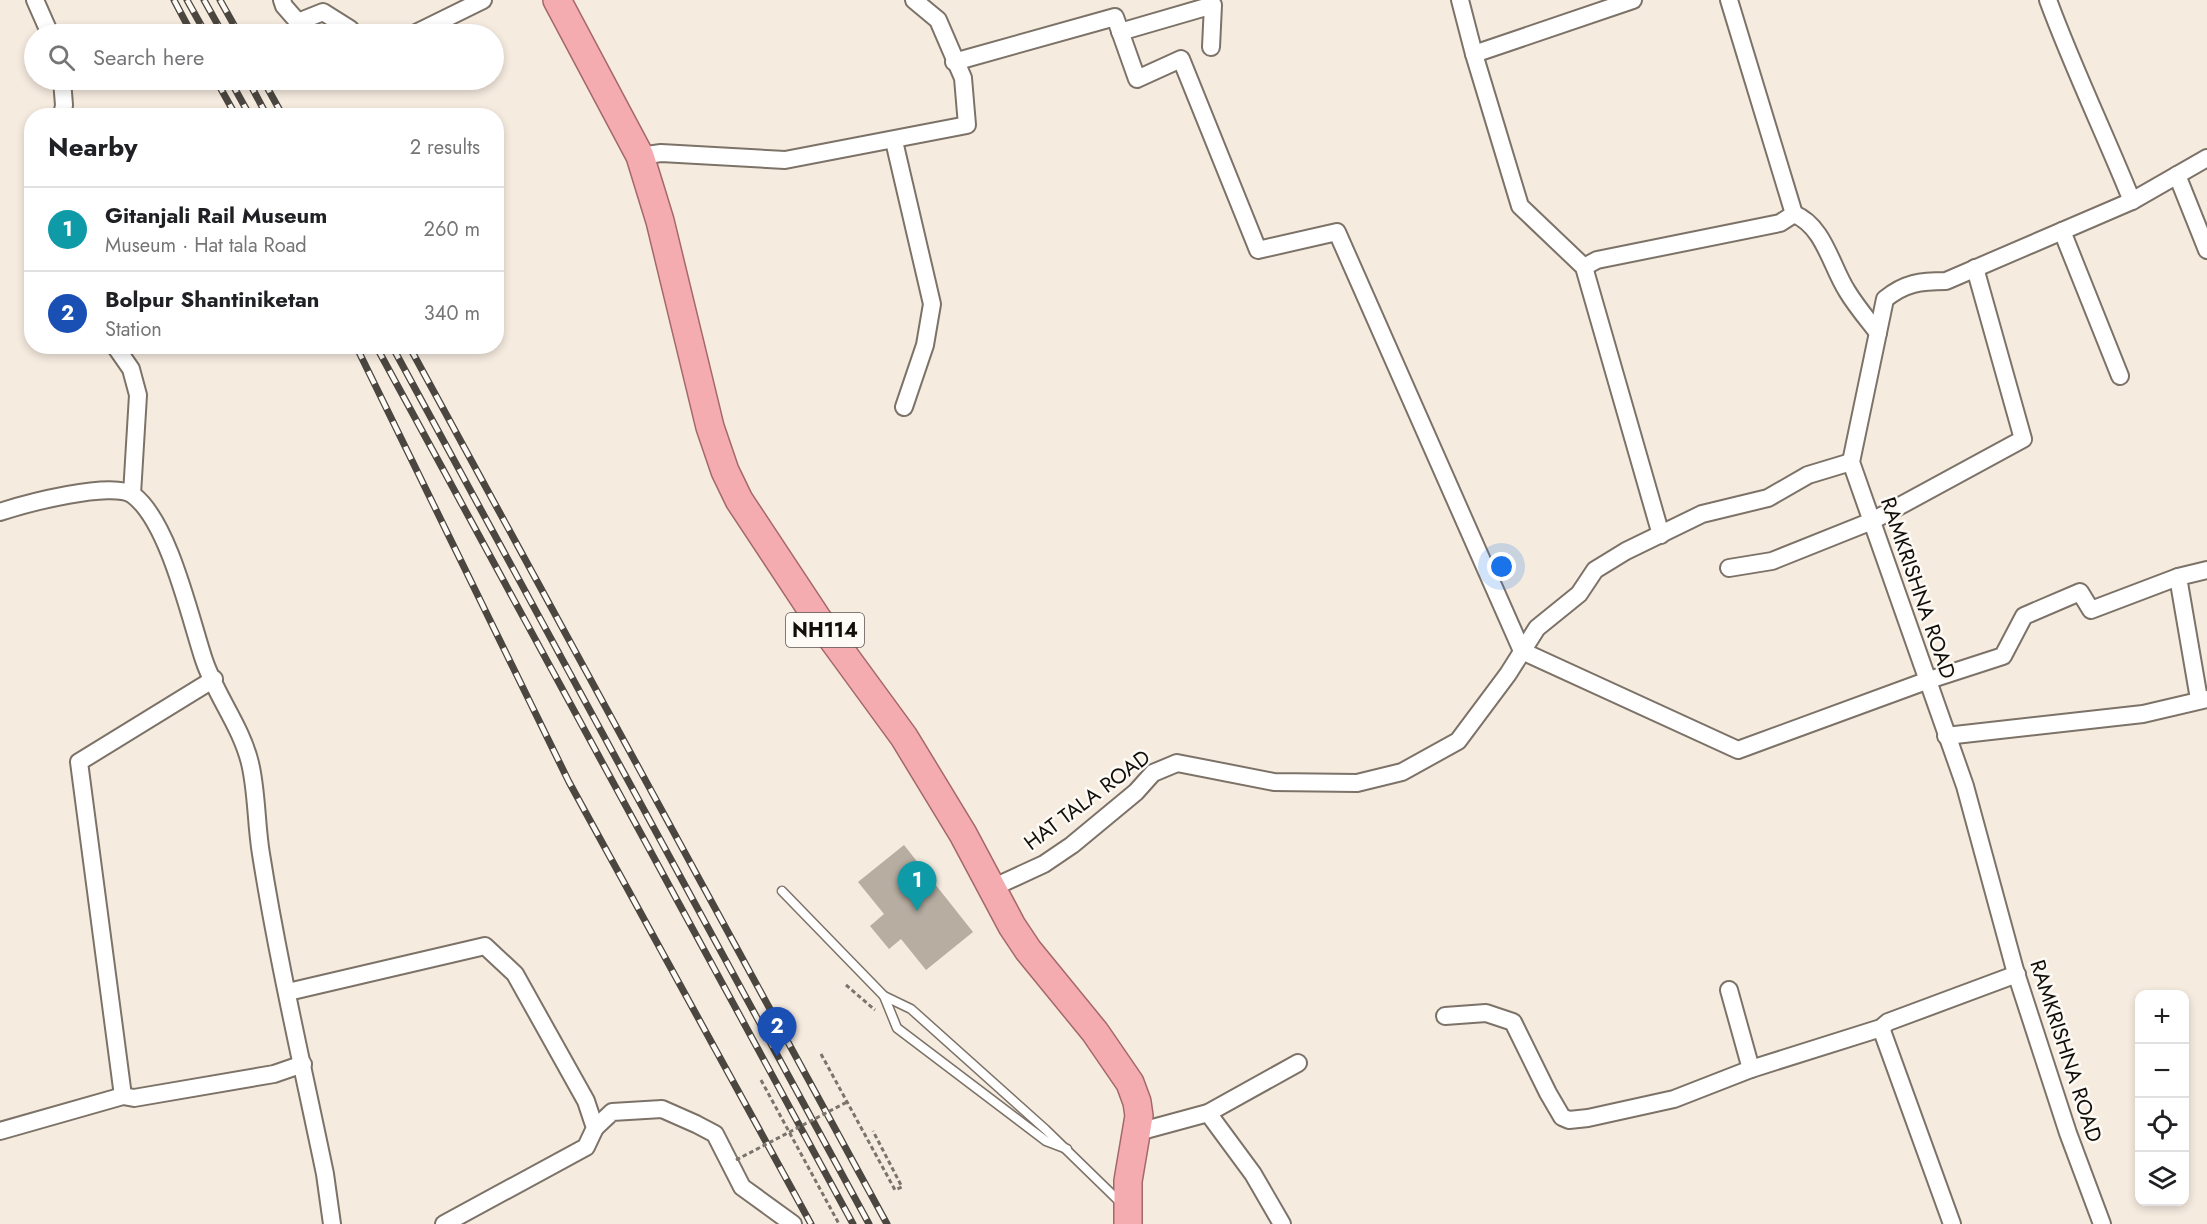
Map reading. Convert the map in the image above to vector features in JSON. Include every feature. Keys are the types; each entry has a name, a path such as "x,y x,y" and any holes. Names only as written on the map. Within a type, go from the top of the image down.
{"highway":[{"name":"NH114","path":"556,0 640,156 660,221 710,427 725,471 739,500 817,618 904,737 963,834 1028,950 1095,1032 1130,1083 1137,1102 1138,1132 1127,1216"}],"street":[{"path":"36,0 46,24"},
{"path":"282,0 284,6 298,22 323,12 342,24"},
{"path":"434,24 483,0"},
{"path":"640,156 661,153 784,160 894,141 967,125 963,78 938,20 914,0"},
{"path":"1460,0 1520,206 1584,267 1661,535"},
{"path":"1474,54 1633,0"},
{"path":"1729,0 1794,214 1803,218 1820,237 1847,292 1878,333"},
{"path":"2048,0 2064,45 2092,103 2132,201"},
{"path":"1120,32 1214,4 1211,47"},
{"path":"955,61 1115,17 1137,79 1181,59 1258,250 1337,232 1522,651 1738,750 1926,681 2003,656 2024,616 2080,592 2091,610 2178,577 2207,570"},
{"path":"63,90 63,108"},
{"path":"894,141 932,304 925,345 904,406"},
{"path":"1851,462 1885,299 1901,287 1927,281 1946,280 2132,201 2207,158"},
{"path":"2177,175 2207,250"},
{"path":"1584,267 1597,260 1780,223 1794,214"},
{"path":"2062,231 2120,376"},
{"path":"1729,568 1772,561 1872,521 2023,439 1975,268"},
{"path":"121,354 131,369 138,395 132,494"},
{"name":"HAT TALA ROAD","path":"992,888 1044,864 1072,845 1136,792 1153,773 1178,764 1274,782 1357,783 1402,772 1458,741 1537,628 1579,594 1596,570 1702,514 1768,498 1808,476 1851,462"},
{"name":"RAMKRISHNA ROAD","path":"1851,462 1926,681 1965,786 2016,974 2068,1132 2102,1224"},
{"path":"0,512 28,503 96,491 122,490 132,494 155,524 183,587 205,662 232,715 250,764 260,853 326,1174 332,1224"},
{"path":"1946,736 2143,714 2203,699 2178,577"},
{"path":"123,1096 79,762 214,679"},
{"path":"288,992 485,946 515,974 586,1101 595,1128"},
{"path":"1445,1016 1486,1013 1513,1022 1548,1093 1562,1117 1569,1120 1674,1099 1751,1069 1881,1028 1888,1022 2016,974"},
{"path":"1729,990 1751,1069"},
{"path":"1881,1028 1952,1224"},
{"path":"1138,1132 1208,1113 1298,1063"},
{"path":"0,1131 123,1096 134,1098 274,1074 303,1064"},
{"path":"444,1224 586,1147 595,1128 612,1112 662,1109 715,1134 742,1187 793,1224"},
{"path":"1208,1113 1253,1174 1282,1224"}],"lane":[{"path":"782,891 884,996 911,1009 1067,1149 1127,1216"},
{"path":"884,996 897,1028 1046,1141 1067,1149"}],"path":[{"path":"846,985 897,1028"},
{"path":"821,1054 895,1190 902,1187 873,1131"},
{"path":"761,1080 839,1224"},
{"path":"736,1160 847,1102"}],"building":[{"path":"904,845 973,932 926,970 901,939 889,949 870,926 884,914 858,882"}],"railway":[{"path":"174,0 187,24"},
{"path":"187,0 200,24"},
{"path":"204,0 217,24"},
{"path":"220,0 233,24"},
{"path":"222,90 232,108"},
{"path":"236,90 246,108"},
{"path":"253,90 263,108"},
{"path":"269,90 279,108"},
{"path":"360,354 569,782 811,1224"},
{"path":"380,354 853,1224"},
{"path":"396,354 869,1224"},
{"path":"413,354 887,1224"}],"place":[{"name":"Gitanjali Rail Museum","path":"917,911"},
{"name":"Bolpur Shantiniketan","path":"777,1057"}]}
